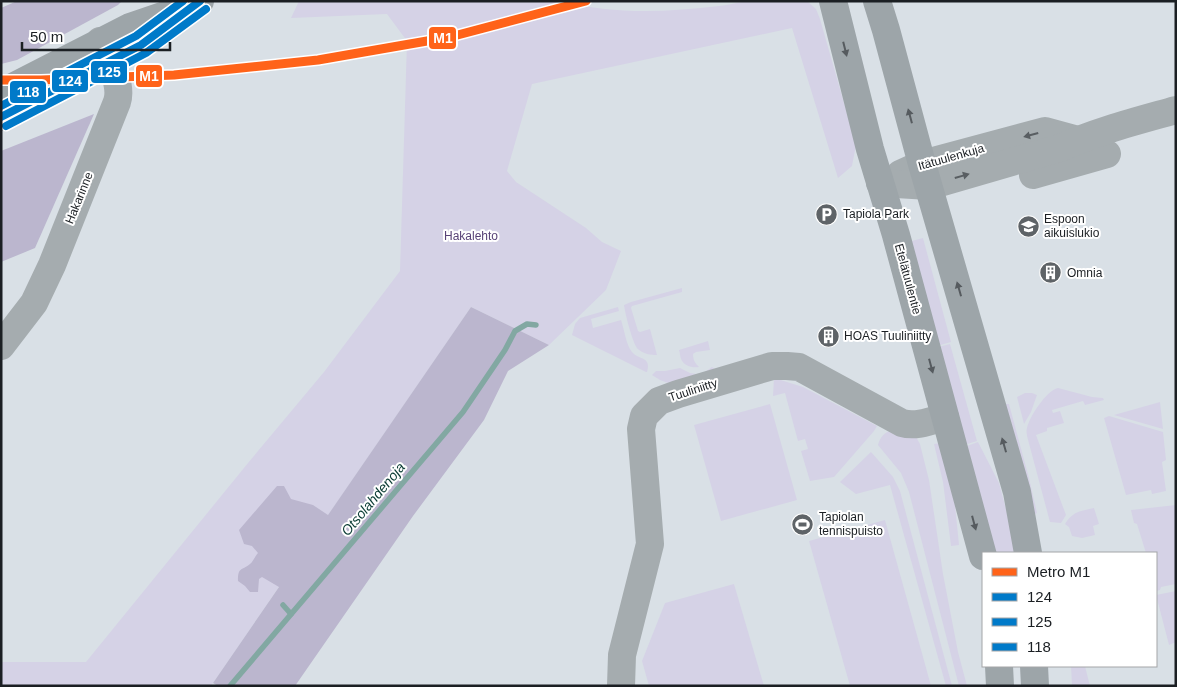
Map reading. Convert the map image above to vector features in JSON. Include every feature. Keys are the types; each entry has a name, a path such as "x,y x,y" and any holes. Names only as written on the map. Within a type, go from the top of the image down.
{"main road":[{"name":"Etelätuulentie","path":"833,1 870,149 896,235 982,552"},
{"path":"877,1 1017,492 1028,552"},
{"path":"886,30 892,1"},
{"path":"1,94 105,51 141,45 198,3"},
{"path":"1,116 105,51"},
{"path":"998,667 1000,686"},
{"path":"1034,667 1035,686"}],"street":[{"name":"Hakarinne","path":"1,346 34,303 52,265 117,102 119,88 105,51"},
{"name":"Itätuulenkuja","path":"880,183 926,175 1045,131 1078,140 1108,129 1176,110"},
{"path":"979,191 1106,154"},
{"name":"Tuuliniitty","path":"621,686 622,655 650,544 641,429 644,416 659,402 678,394 772,366 787,366 799,367 902,423 914,425 945,417"}],"green space":[{"name":"Hakalehto","path":"299,1 563,1 601,9 660,11 723,6 749,1 807,1 816,9 820,19 856,145 852,166 838,178 792,28 532,84 507,171 516,182 586,228 602,242 621,251 606,290 549,345 471,307 211,686 1,686 1,662 86,662 324,372 400,271 407,41 387,14 291,18"},
{"path":"923,238 951,342 937,346 908,242"},
{"path":"682,288 682,292 632,306 638,331 650,329 657,355 640,351 632,335 624,305"},
{"path":"618,307 619,311 591,319 593,328 621,320 630,349 648,363 647,372 572,335 575,324 580,318"},
{"path":"708,341 710,350 693,354 694,361 699,367 689,366 682,361 679,350"},
{"path":"950,344 977,441 964,445 938,347"},
{"path":"712,367 716,370 668,383 652,375 656,371 680,368 697,374 705,372"},
{"path":"774,378 803,387 877,426 834,477 810,481 801,451 808,449 805,439 798,441 785,393 773,396"},
{"path":"1058,388 1103,398 1104,400 1085,405 1083,401 1052,410 1053,413 1060,411 1064,423 1047,428 1047,431 1036,435 1066,515 1061,523 1050,522 1027,436 1027,428 1031,417 1049,394"},
{"path":"1025,393 1037,395 1024,424 1017,397"},
{"path":"1160,402 1163,429 1114,415"},
{"path":"770,404 797,500 721,521 694,425"},
{"path":"1004,404 1009,404 1029,478 1037,513 1033,515"},
{"path":"1109,416 1163,432 1166,460 1162,462 1166,491 1152,494 1151,490 1126,495 1104,418"},
{"path":"889,431 916,437 920,444 929,480 943,574 958,652 967,686 959,686 909,492 901,473 878,445 882,436"},
{"path":"978,442 999,483 1016,552 993,552 964,447"},
{"path":"940,443 954,495 959,545 951,546 943,482 934,444"},
{"path":"871,452 893,477 900,491 952,686 946,686 890,485 856,494 840,482"},
{"path":"1176,505 1176,584 1161,587 1160,590 1157,591 1157,552 1146,552 1131,510"},
{"path":"1094,508 1099,524 1093,526 1095,535 1082,538 1072,536 1069,527 1065,524 1071,516"},
{"path":"885,520 931,686 850,686 809,541"},
{"path":"734,584 764,686 649,686 642,661 665,603"},
{"path":"1176,591 1176,642 1169,645 1157,599 1157,595"},
{"path":"1071,667 1085,667 1090,686 1072,686"}],"shaded area":[{"path":"17,1 122,1 118,5 17,60 1,64 1,8"},
{"path":"94,114 35,248 1,262 1,151"},
{"path":"471,307 549,345 508,371 484,420 413,516 295,686 218,686 213,683 279,587 262,577 259,579 258,592 250,592 238,581 239,571 251,563 258,553 252,546 244,544 239,530 277,486 284,486 291,499 313,505 328,515"}],"waterway":[{"name":"Otsolahdenoja","path":"230,686 463,412 505,350 515,331 527,324 536,325"},
{"path":"283,605 291,614"}],"metro line":[{"name":"M1","path":"1,80 174,75 318,60 450,37 586,1"}],"transit line":[{"name":"118","path":"1,106 136,36 183,1"},
{"name":"124","path":"1,117 141,45 200,1"},
{"name":"125","path":"6,126 146,53 206,9"}],"place":[{"name":"Tapiola Park","path":"827,214"},
{"name":"Espoon aikuislukio","path":"1028,226"},
{"name":"Omnia","path":"1051,273"},
{"name":"HOAS Tuuliniitty","path":"828,336"},
{"name":"Tapiolan tennispuisto","path":"803,524"}]}
